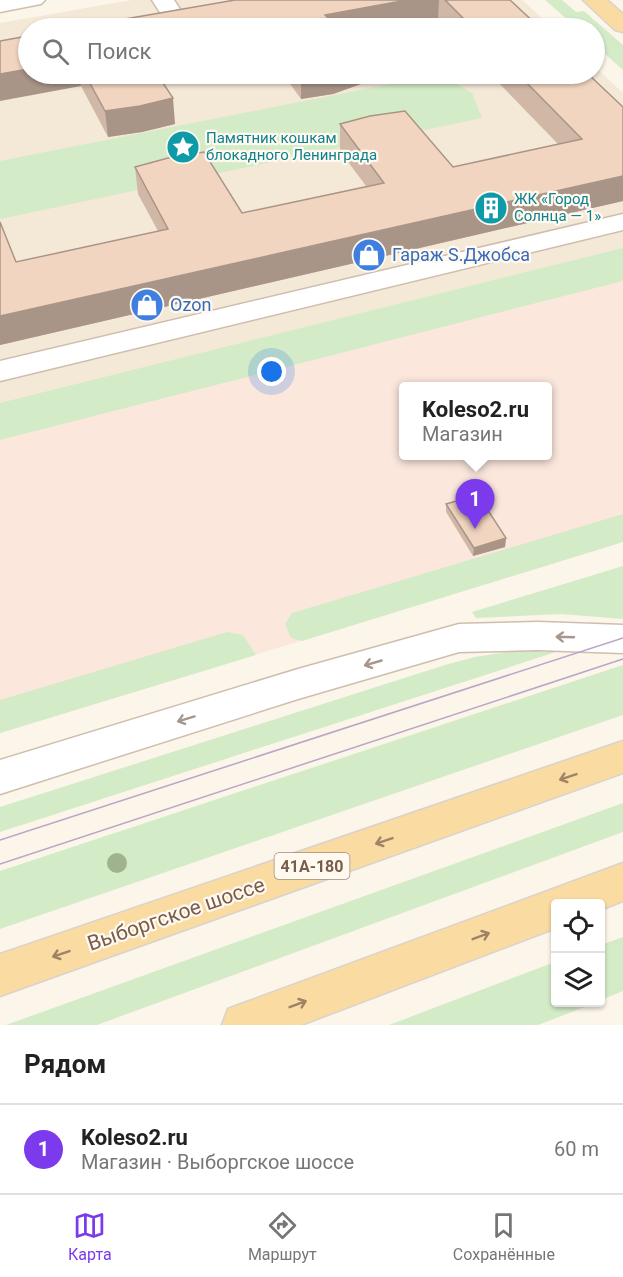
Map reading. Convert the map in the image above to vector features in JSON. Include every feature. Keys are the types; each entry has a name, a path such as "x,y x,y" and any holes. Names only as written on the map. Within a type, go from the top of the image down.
{"main road":[{"path":"594,0 623,25"},
{"name":"Выборгское шоссе","path":"0,975 623,757"},
{"path":"577,899 623,882"},
{"path":"244,1025 551,910"}],"street":[{"path":"0,6 34,0"},
{"path":"163,0 175,18"},
{"path":"0,370 623,222"},
{"path":"0,777 298,684 459,638 538,636 623,639"}],"shaded area":[{"path":"132,0 522,0 542,18 29,18"},
{"path":"18,20 18,84 605,84 605,76 623,93 623,281 0,440 0,23"},
{"path":"623,281 623,542 0,733 0,440"}],"green space":[{"path":"545,0 562,0 576,12 584,11 592,18 566,18"},
{"path":"605,29 623,45 623,70 605,54"},
{"path":"390,84 457,84 472,93 482,118 0,219 0,161"},
{"path":"623,248 623,281 0,440 0,403"},
{"path":"623,514 623,542 302,641 291,638 285,624 292,613"},
{"path":"623,566 623,619 561,614 476,618 472,612"},
{"path":"227,632 243,635 256,655 0,733 0,700"},
{"path":"514,651 556,652 0,832 0,807 445,665 475,657"},
{"path":"623,665 623,715 0,929 0,871"},
{"path":"623,803 623,832 97,1025 6,1025"},
{"path":"623,937 623,991 605,998 605,953 605,944"},
{"path":"551,964 551,1007 585,1007 538,1025 389,1025"}],"building":[{"path":"235,0 407,0 325,15 328,18 131,18"},
{"path":"445,0 510,0 529,18 463,18"},
{"path":"18,38 18,71 0,74 0,41"},
{"path":"90,84 164,84 173,98 140,106 105,111"},
{"path":"528,84 599,84 623,107 623,176 0,316 0,222 16,262 168,229 135,167 204,152 242,213 384,183 340,124 370,116 405,111 453,167 582,139"},
{"path":"478,495 506,538 474,548 446,504"}],"tram line":[{"path":"0,840 623,638"},
{"path":"0,864 623,659"}],"place":[{"name":"Памятник кошкам блокадного Ленинграда","path":"183,147"},
{"name":"ЖК «Город Солнца — 1»","path":"491,208"},
{"name":"Гараж S.Джобса","path":"369,255"},
{"name":"Ozon","path":"147,305"},
{"name":"Koleso2.ru","path":"475,529"}]}
